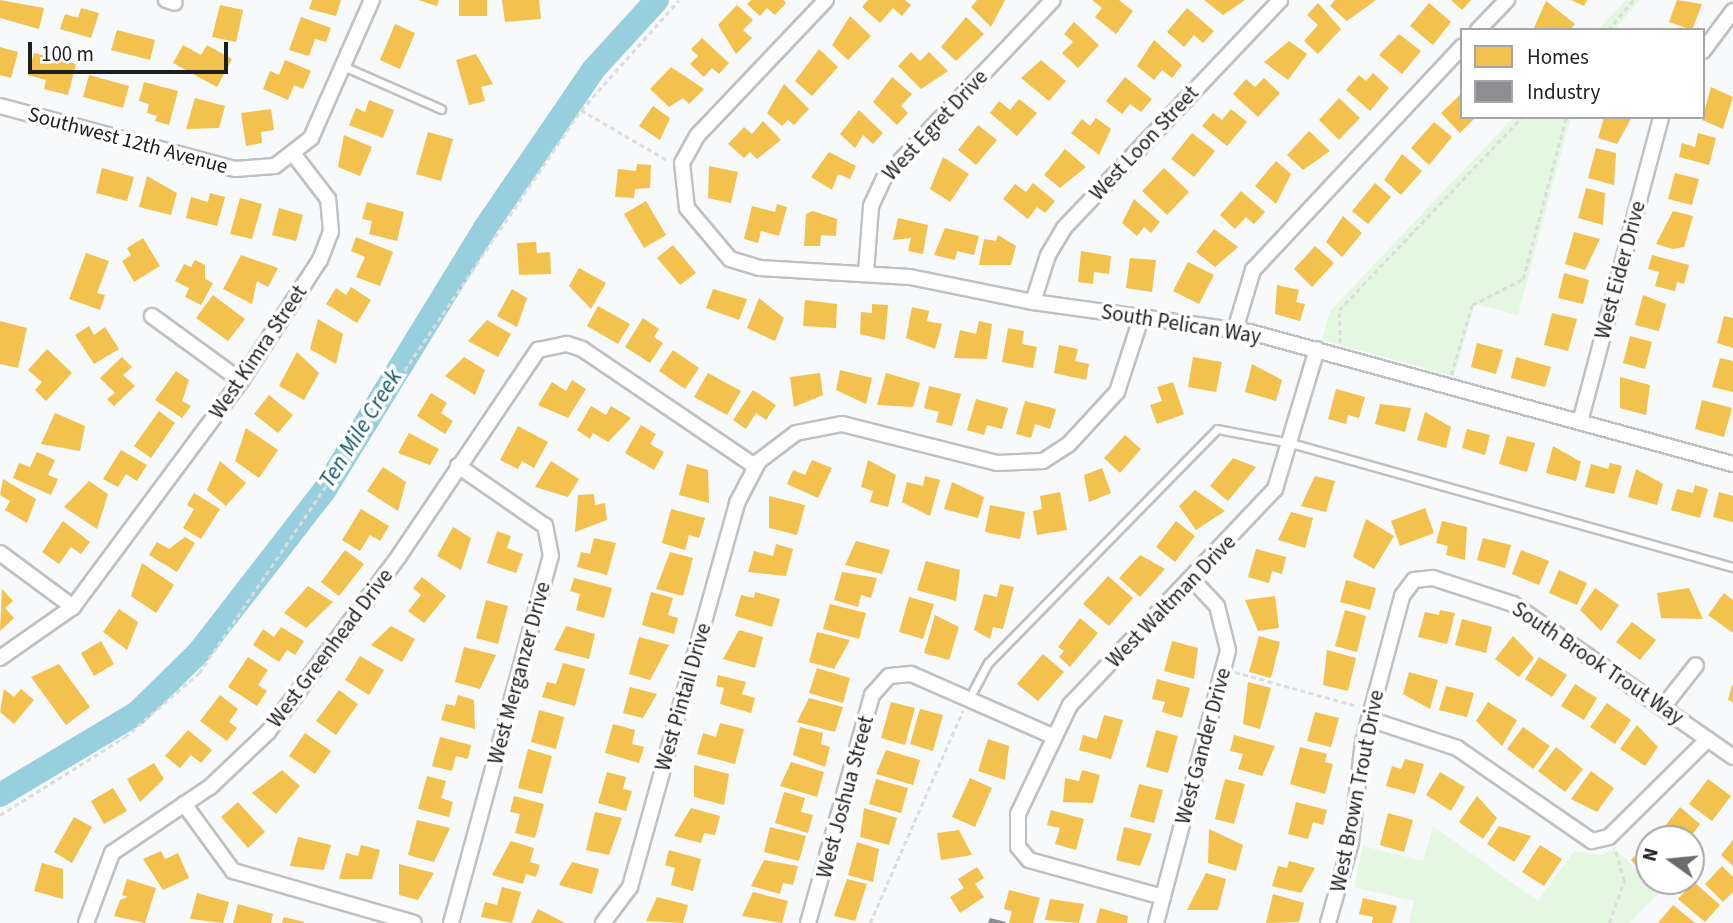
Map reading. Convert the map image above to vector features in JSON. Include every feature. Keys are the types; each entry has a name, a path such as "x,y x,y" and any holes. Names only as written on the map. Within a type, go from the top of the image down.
{"street":[{"path":"295,156 311,138 372,0"},
{"path":"676,162 697,136 826,0"},
{"name":"West Egret Drive","path":"866,274 871,205 884,178 1053,0"},
{"name":"West Loon Street","path":"1033,302 1048,255 1064,228 1280,0"},
{"path":"1480,28 1507,0"},
{"path":"1705,48 1733,11"},
{"path":"1235,330 1252,270 1460,49"},
{"name":"Southwest 12th Avenue","path":"0,106 235,169 252,171 295,156"},
{"name":"West Eider Drive","path":"1580,422 1660,119"},
{"name":"West Kimra Street","path":"0,658 73,607 241,381 320,260 331,232 324,191 295,156"},
{"name":"South Pelican Way","path":"676,162 687,208 730,259 760,268 866,274 1033,302 1235,330 1317,349 1733,464"},
{"path":"152,316 241,381"},
{"path":"755,466 796,433 842,424 997,463 1043,461 1069,444 1117,392 1141,318"},
{"name":"West Greenhead Drive","path":"86,923 112,853 235,767 268,732 458,466 527,361 552,344 582,349 755,466"},
{"name":"West Waltman Drive","path":"1163,897 1044,866 1018,847 1018,814 1052,736 1070,705 1266,502 1291,443 1317,349"},
{"name":"West Merganzer Drive","path":"451,923 551,556 539,520 458,466"},
{"name":"West Pintail Drive","path":"603,923 630,887 737,503 755,466"},
{"path":"0,553 73,607"},
{"name":"South Brook Trout Way","path":"1414,580 1433,578 1513,604 1733,757"},
{"name":"West Gander Drive","path":"1156,923 1228,650 1217,606 1192,579"},
{"name":"West Brown Trout Drive","path":"1328,923 1351,842 1369,719 1402,596 1414,580"},
{"path":"1663,707 1696,665"},
{"name":"West Joshua Street","path":"808,923 872,695 889,676 911,674 1052,736"},
{"path":"1369,719 1457,748 1592,841 1609,837 1708,739"},
{"path":"184,804 233,871 414,923"}],"lane":[{"path":"343,66 441,109"},
{"path":"973,691 988,663 1217,429 1291,443 1733,567"}],"path":[{"path":"0,815 125,737 199,673 581,110 679,0"},
{"path":"1610,28 1633,0"},
{"path":"581,110 676,162"},
{"path":"1340,346 1339,310 1520,119"},
{"path":"1451,377 1472,305 1522,279 1565,119"},
{"path":"1235,672 1358,706"},
{"path":"870,923 964,707"},
{"path":"1609,837 1624,881 1609,923"}],"green space":[{"path":"1626,0 1640,0 1616,28 1600,28"},
{"path":"1512,119 1570,119 1518,315 1475,304 1454,376 1322,340 1330,311"},
{"path":"1433,826 1538,901 1574,851 1601,855 1615,849 1635,868 1635,895 1657,895 1629,923 1409,923 1414,901 1354,887 1363,846 1423,861"}],"building: Homes":[{"path":"0,0 44,8 39,29 0,18"},
{"path":"312,0 341,0 336,16 309,9"},
{"path":"418,0 439,0 437,6"},
{"path":"459,0 487,0 487,16 459,16"},
{"path":"502,0 539,0 541,19 505,22"},
{"path":"751,0 783,0 786,3 775,15 767,8 760,16 747,4"},
{"path":"868,0 905,0 911,5 902,16 893,8 880,23 862,7"},
{"path":"977,0 1005,0 991,27 971,7"},
{"path":"1092,0 1119,0 1133,11 1116,34 1095,17 1102,8"},
{"path":"1204,0 1245,0 1223,15"},
{"path":"1335,0 1376,0 1347,21 1330,6"},
{"path":"1451,0 1471,0 1462,10"},
{"path":"1571,0 1587,0 1584,6"},
{"path":"1677,0 1702,4 1693,28 1669,22"},
{"path":"1546,1 1575,24 1572,28 1534,28"},
{"path":"1318,3 1341,29 1318,54 1304,41 1318,25 1307,15"},
{"path":"1429,3 1451,22 1433,45 1410,26"},
{"path":"220,5 243,10 236,42 212,37"},
{"path":"737,5 753,20 743,30 752,38 736,54 718,25"},
{"path":"81,8 99,13 91,38 60,29 65,14 78,18"},
{"path":"1187,8 1214,31 1203,43 1194,35 1184,47 1167,32"},
{"path":"850,16 871,36 848,60 832,45"},
{"path":"301,17 331,28 326,42 315,39 309,56 289,50"},
{"path":"966,17 984,34 956,61 941,47"},
{"path":"1074,22 1099,45 1078,68 1062,53 1073,42 1064,34"},
{"path":"395,24 415,33 400,69 380,60"},
{"path":"117,30 155,40 150,60 111,50"},
{"path":"1399,34 1421,51 1402,74 1379,55"},
{"path":"702,38 729,63 719,74 712,68 704,77 690,64 698,56 691,49"},
{"path":"1154,40 1182,65 1172,78 1162,70 1154,80 1137,66"},
{"path":"1289,41 1307,54 1288,80 1264,62"},
{"path":"183,45 201,55 207,45 232,59 217,87 173,63"},
{"path":"0,47 18,52 11,78 0,75"},
{"path":"819,49 838,67 812,96 795,81"},
{"path":"911,52 920,61 929,52 948,71 921,89 898,66"},
{"path":"34,53 76,64 68,95 44,89 46,80 28,75"},
{"path":"476,54 493,84 481,87 485,101 469,105 456,60"},
{"path":"285,60 311,71 303,89 294,85 288,100 263,89 270,71 279,75"},
{"path":"1041,60 1066,81 1049,101 1021,78"},
{"path":"671,67 704,89 689,104 683,98 669,107 650,89"},
{"path":"1373,73 1389,88 1370,111 1346,90 1359,75 1366,81"},
{"path":"89,75 129,86 123,108 83,97"},
{"path":"892,77 912,94 901,106 908,113 897,125 873,102"},
{"path":"1125,77 1152,99 1141,112 1130,104 1122,114 1106,101"},
{"path":"1264,78 1280,93 1258,117 1233,94 1246,79 1255,87"},
{"path":"144,82 178,91 169,125 155,121 157,116 147,113 149,104 139,101"},
{"path":"784,84 809,109 794,125 788,120 782,126 767,113"},
{"path":"1711,87 1733,97 1723,129 1702,120 1705,119"},
{"path":"1460,95 1460,119 1474,119 1460,133 1441,113"},
{"path":"195,98 225,106 219,128 186,129"},
{"path":"1339,98 1360,118 1339,140 1319,120"},
{"path":"1019,99 1037,113 1017,136 990,113 999,101 1010,110"},
{"path":"369,100 394,110 383,138 349,125 356,108 365,112"},
{"path":"653,106 670,118 660,140 639,126"},
{"path":"271,109 274,130 261,132 262,143 246,146 241,113"},
{"path":"1231,109 1247,122 1227,146 1202,126 1213,113 1222,120"},
{"path":"859,110 883,133 873,144 863,135 855,148 840,134"},
{"path":"1096,118 1111,129 1099,155 1071,133 1082,119 1090,126"},
{"path":"1603,119 1631,119 1617,144 1598,138"},
{"path":"763,121 781,140 757,159 750,152 744,158 728,144 744,127 752,134"},
{"path":"1434,122 1452,137 1429,165 1411,148"},
{"path":"978,125 997,140 976,165 958,150"},
{"path":"1309,131 1330,151 1303,170 1287,155"},
{"path":"428,132 453,139 441,181 416,174"},
{"path":"1192,133 1215,151 1194,177 1171,159"},
{"path":"1698,133 1716,138 1709,165 1679,157 1682,143 1695,147"},
{"path":"344,135 372,147 360,176 338,167"},
{"path":"1596,148 1616,153 1614,185 1588,178"},
{"path":"1065,149 1086,167 1060,188 1044,175"},
{"path":"829,152 856,166 850,179 838,174 832,190 811,177"},
{"path":"1402,154 1422,171 1401,195 1384,180"},
{"path":"943,157 969,174 950,202 930,189"},
{"path":"1276,161 1291,174 1276,204 1255,186"},
{"path":"637,164 651,165 650,188 635,189 634,198 615,197 618,169 636,171"},
{"path":"709,166 738,172 731,203 708,198"},
{"path":"102,168 134,177 127,201 96,193"},
{"path":"1164,168 1189,192 1167,215 1142,191"},
{"path":"1675,173 1699,179 1692,205 1668,199"},
{"path":"147,176 177,193 171,215 139,207"},
{"path":"1033,183 1055,201 1045,213 1037,207 1028,219 1003,199 1015,184 1026,192"},
{"path":"1375,183 1391,197 1368,224 1352,211"},
{"path":"1586,188 1605,193 1603,225 1578,218"},
{"path":"1241,191 1265,212 1254,224 1246,217 1235,229 1220,215"},
{"path":"210,193 225,197 217,226 186,218 191,197 208,202"},
{"path":"240,198 262,204 252,239 230,234"},
{"path":"1134,199 1160,222 1151,233 1144,227 1137,236 1122,223"},
{"path":"646,201 666,235 644,248 624,214"},
{"path":"367,202 404,212 397,241 369,234 372,221 362,219"},
{"path":"777,204 787,207 779,236 761,231 758,243 744,239 752,206 775,212"},
{"path":"279,208 303,215 296,241 272,235"},
{"path":"813,211 837,219 836,236 821,235 820,246 804,246 806,214"},
{"path":"1673,211 1693,216 1684,247 1673,249 1656,244"},
{"path":"1343,216 1362,233 1342,257 1326,242"},
{"path":"898,218 928,225 923,254 908,251 911,238 893,240"},
{"path":"945,228 979,236 974,255 957,251 955,260 934,255"},
{"path":"1214,229 1238,247 1215,267 1196,252"},
{"path":"1574,232 1600,239 1585,270 1565,264"},
{"path":"998,235 1016,246 1011,265 979,265 984,239 996,241"},
{"path":"356,237 393,252 380,286 356,277 365,257 351,251"},
{"path":"143,238 160,266 134,282 122,261 131,255 127,248"},
{"path":"536,242 537,253 550,252 551,274 519,275 517,243"},
{"path":"673,245 696,273 680,285 657,258"},
{"path":"1315,246 1334,263 1312,287 1294,269"},
{"path":"1081,251 1111,256 1109,274 1094,272 1093,284 1078,282"},
{"path":"86,253 109,261 97,293 105,295 100,310 69,299"},
{"path":"241,255 278,268 268,287 257,281 252,304 223,289"},
{"path":"1652,255 1689,265 1684,284 1677,282 1675,291 1655,286 1659,272 1648,269"},
{"path":"1130,258 1156,260 1152,292 1126,288"},
{"path":"195,260 205,265 205,279 213,283 201,305 185,297 189,288 175,281 184,264 191,267"},
{"path":"1188,262 1214,275 1199,304 1173,291"},
{"path":"579,268 606,283 591,309 569,286"},
{"path":"1564,273 1589,280 1583,304 1558,298"},
{"path":"1277,285 1299,290 1296,302 1305,304 1300,321 1275,314"},
{"path":"351,287 371,300 357,323 326,304 336,288 346,295"},
{"path":"512,289 527,298 517,327 497,316"},
{"path":"713,289 747,299 739,320 706,308"},
{"path":"213,295 245,319 228,341 196,318"},
{"path":"1643,295 1666,304 1659,331 1635,325"},
{"path":"759,298 784,318 775,341 747,328"},
{"path":"805,300 837,304 836,328 803,326"},
{"path":"872,304 888,305 885,340 860,334 861,312 872,313"},
{"path":"598,306 630,324 618,344 587,326"},
{"path":"912,307 929,311 927,321 942,324 935,349 906,338"},
{"path":"1552,313 1577,319 1568,351 1544,345"},
{"path":"1724,316 1733,318 1733,348 1717,343"},
{"path":"643,318 659,329 654,337 663,343 650,363 625,347"},
{"path":"318,319 343,334 336,364 310,349"},
{"path":"487,320 511,334 498,357 468,341"},
{"path":"0,321 27,328 18,368 0,364"},
{"path":"979,321 992,324 987,359 954,358 960,330 976,334"},
{"path":"89,326 94,335 105,327 119,349 94,364 75,335"},
{"path":"1008,328 1024,331 1022,344 1037,347 1033,368 1002,362"},
{"path":"1630,336 1652,342 1645,369 1623,363"},
{"path":"1477,343 1503,350 1496,374 1471,367"},
{"path":"1059,345 1078,349 1075,361 1089,364 1086,380 1054,373"},
{"path":"47,349 72,373 46,401 35,390 42,382 28,370"},
{"path":"673,350 699,368 685,389 659,371"},
{"path":"297,352 319,373 304,400 279,386"},
{"path":"122,357 132,367 123,375 135,386 114,406 107,399 115,393 100,378"},
{"path":"464,357 485,370 475,395 445,376"},
{"path":"1193,357 1222,362 1216,392 1188,387"},
{"path":"1516,357 1551,367 1545,387 1511,378"},
{"path":"1720,358 1733,361 1733,392 1712,387"},
{"path":"1252,364 1282,380 1276,401 1245,392"},
{"path":"840,370 872,378 866,404 836,390"},
{"path":"176,371 189,380 182,401 191,406 182,418 155,400"},
{"path":"708,373 741,391 727,415 694,397"},
{"path":"820,373 823,395 794,407 790,377"},
{"path":"886,373 920,383 913,407 877,405"},
{"path":"1620,377 1650,385 1646,415 1620,408"},
{"path":"572,380 586,389 568,418 538,405 552,382 566,391"},
{"path":"1173,382 1184,414 1157,424 1150,405 1162,401 1157,387"},
{"path":"929,386 961,394 952,426 936,422 939,412 924,408"},
{"path":"1336,389 1365,397 1359,418 1348,415 1346,424 1328,419"},
{"path":"753,390 776,405 766,420 756,413 746,429 733,420"},
{"path":"431,393 447,403 441,413 453,421 445,434 417,416"},
{"path":"269,395 293,415 278,433 254,414"},
{"path":"976,399 1008,408 1002,429 987,425 984,435 967,430"},
{"path":"1702,400 1732,408 1724,437 1695,429"},
{"path":"1025,401 1056,409 1050,429 1035,424 1031,438 1016,434"},
{"path":"1380,404 1411,408 1405,432 1375,424"},
{"path":"591,406 606,415 611,406 631,418 608,442 593,433 590,439 577,430"},
{"path":"159,411 175,423 151,458 134,446"},
{"path":"1425,412 1451,427 1446,448 1417,440"},
{"path":"55,413 85,426 80,451 41,444"},
{"path":"641,425 656,434 650,444 664,452 654,470 625,453"},
{"path":"518,426 548,442 534,468 522,461 518,469 500,460"},
{"path":"246,428 278,450 259,478 235,461"},
{"path":"1467,429 1490,435 1485,455 1462,448"},
{"path":"409,433 439,449 430,465 398,453"},
{"path":"1125,435 1141,449 1120,473 1104,458"},
{"path":"1507,436 1535,443 1527,472 1499,464"},
{"path":"1553,446 1581,462 1576,481 1546,473"},
{"path":"121,450 147,465 137,481 126,474 118,487 103,479"},
{"path":"37,452 55,460 48,475 58,479 51,495 13,478 19,463 30,467"},
{"path":"1233,458 1256,467 1228,501 1210,486"},
{"path":"812,460 832,468 818,498 787,484 793,470 805,475"},
{"path":"868,460 896,475 888,507 870,502 873,491 861,487"},
{"path":"220,461 246,483 226,506 207,490"},
{"path":"551,461 579,479 568,497 535,487"},
{"path":"1610,463 1622,466 1614,494 1585,487 1591,464 1608,469"},
{"path":"687,464 708,470 709,503 679,495"},
{"path":"383,467 406,482 398,511 367,491"},
{"path":"1102,468 1111,493 1089,502 1084,475"},
{"path":"1636,469 1663,484 1657,505 1628,497"},
{"path":"925,476 940,480 930,516 902,502 907,482 923,486"},
{"path":"1315,476 1335,481 1326,512 1301,506"},
{"path":"3,479 36,499 27,523 5,510 10,501 0,495"},
{"path":"89,481 108,494 97,529 64,507"},
{"path":"952,482 984,497 978,518 944,509"},
{"path":"1695,485 1708,489 1700,518 1671,510 1677,489 1693,493"},
{"path":"1195,490 1225,511 1196,530 1179,506"},
{"path":"1060,492 1067,530 1037,535 1033,511 1042,509 1040,496"},
{"path":"1719,492 1733,496 1733,522 1713,517"},
{"path":"194,493 220,509 201,539 183,528 194,509 187,505"},
{"path":"594,494 595,505 605,503 607,520 575,532 578,495"},
{"path":"769,496 805,505 797,535 769,528"},
{"path":"990,505 1025,512 1020,539 985,532"},
{"path":"1425,508 1434,533 1400,546 1391,521"},
{"path":"361,509 389,526 380,541 370,535 360,551 342,540"},
{"path":"671,509 705,518 699,538 689,535 685,550 662,543"},
{"path":"1291,512 1313,518 1305,548 1278,540"},
{"path":"1366,519 1394,536 1374,569 1353,557"},
{"path":"63,521 90,542 81,554 71,547 59,564 42,552"},
{"path":"1176,521 1195,536 1175,562 1156,547"},
{"path":"1442,521 1467,527 1465,560 1446,555 1448,546 1436,543"},
{"path":"453,527 471,538 461,570 437,556"},
{"path":"497,531 511,536 507,548 523,554 516,573 487,563"},
{"path":"185,537 195,543 177,572 149,555 157,542 169,549"},
{"path":"594,538 616,543 607,575 577,567 581,552 590,554"},
{"path":"1483,538 1511,545 1505,568 1477,560"},
{"path":"856,541 890,550 882,574 845,565"},
{"path":"776,544 793,549 786,576 748,572 754,551 773,556"},
{"path":"1256,549 1286,557 1282,574 1272,571 1269,583 1248,577"},
{"path":"345,550 364,564 339,596 321,582"},
{"path":"1521,550 1549,561 1539,585 1512,574"},
{"path":"670,552 693,558 683,596 656,589"},
{"path":"1140,555 1165,569 1140,597 1119,578"},
{"path":"926,561 960,570 956,601 917,590"},
{"path":"142,563 174,585 156,613 131,596"},
{"path":"1559,570 1587,583 1577,605 1549,593"},
{"path":"842,572 877,578 871,598 861,595 858,607 834,600"},
{"path":"1108,576 1133,598 1109,626 1083,604"},
{"path":"422,577 446,596 424,623 408,611 421,595 413,588"},
{"path":"574,578 612,588 604,618 576,610 580,594 570,591"},
{"path":"1346,580 1376,588 1370,610 1340,602"},
{"path":"1000,584 1014,587 1003,629 993,627 990,639 974,630 984,594 997,597"},
{"path":"308,586 333,602 306,628 284,613"},
{"path":"1595,588 1619,605 1601,631 1580,610"},
{"path":"1689,588 1703,619 1661,618 1657,593"},
{"path":"2,589 13,601 5,608 14,618 0,631"},
{"path":"651,592 673,598 668,615 678,618 674,634 642,625"},
{"path":"755,592 780,599 772,627 735,616 741,595 754,598"},
{"path":"1724,593 1733,600 1733,633 1708,615"},
{"path":"1275,596 1279,628 1258,631 1245,600"},
{"path":"909,597 934,604 923,639 899,632"},
{"path":"486,600 508,606 498,644 476,638"},
{"path":"830,604 866,613 859,639 823,629"},
{"path":"119,609 138,622 127,650 103,632"},
{"path":"1345,610 1366,616 1357,652 1335,646"},
{"path":"1440,610 1455,613 1447,644 1418,637 1425,612 1439,615"},
{"path":"935,615 959,627 949,660 924,653"},
{"path":"1080,618 1098,633 1070,667 1059,657 1064,651 1058,647"},
{"path":"1462,619 1492,627 1486,653 1455,645"},
{"path":"1632,622 1656,640 1640,660 1616,642"},
{"path":"391,626 415,639 402,662 371,645"},
{"path":"566,626 595,634 589,659 554,650"},
{"path":"281,627 304,641 295,655 287,650 279,662 253,645 263,629 274,637"},
{"path":"739,630 763,637 755,668 723,659"},
{"path":"817,632 850,640 834,669 809,662"},
{"path":"1259,636 1280,642 1271,678 1249,672"},
{"path":"1513,636 1534,658 1519,677 1495,659"},
{"path":"639,637 669,645 650,680 629,674"},
{"path":"101,641 114,664 94,676 81,653"},
{"path":"1172,641 1198,648 1194,679 1164,671"},
{"path":"464,647 496,655 480,689 455,682"},
{"path":"1327,650 1356,658 1348,691 1323,685"},
{"path":"1043,654 1064,672 1038,701 1017,684"},
{"path":"360,656 384,670 369,695 345,680"},
{"path":"248,657 268,670 258,685 267,691 257,706 228,687"},
{"path":"1539,657 1567,675 1552,697 1525,679"},
{"path":"563,663 585,669 575,706 542,697 547,682 556,684"},
{"path":"59,664 90,707 66,725 31,677"},
{"path":"817,668 850,678 843,703 809,693"},
{"path":"1409,672 1438,680 1430,709 1403,694"},
{"path":"718,675 746,682 742,694 755,698 751,713 720,704 724,688 716,686"},
{"path":"1157,679 1190,688 1182,718 1162,712 1165,702 1152,699"},
{"path":"1248,682 1271,688 1260,729 1243,724"},
{"path":"1575,684 1597,698 1584,720 1561,706"},
{"path":"1733,685 1733,702 1728,700"},
{"path":"1446,686 1474,693 1467,717 1439,710"},
{"path":"630,687 657,694 643,718 623,713"},
{"path":"4,689 14,697 21,689 34,700 14,724 0,712"},
{"path":"339,690 358,704 336,735 316,721"},
{"path":"220,695 238,709 229,722 237,728 227,741 200,721"},
{"path":"458,695 474,700 475,729 441,720 446,704 455,706"},
{"path":"809,698 843,707 835,732 797,722"},
{"path":"891,702 915,708 905,745 881,738"},
{"path":"1488,702 1517,720 1502,746 1476,721"},
{"path":"1607,703 1631,720 1615,744 1590,727"},
{"path":"920,709 943,715 933,751 910,744"},
{"path":"539,710 564,717 556,749 531,742"},
{"path":"1315,712 1339,718 1331,747 1307,741"},
{"path":"1104,715 1123,720 1111,759 1079,750 1083,735 1097,739"},
{"path":"720,723 744,729 735,764 697,754 703,733 716,737"},
{"path":"613,724 635,730 632,744 644,747 639,763 605,753"},
{"path":"1637,725 1658,747 1645,766 1620,749"},
{"path":"800,727 823,733 821,744 830,747 825,767 793,755"},
{"path":"1523,727 1550,746 1533,769 1507,749"},
{"path":"188,730 212,750 201,763 191,755 180,768 165,756"},
{"path":"1156,730 1178,736 1168,773 1146,767"},
{"path":"305,733 331,751 315,774 289,756"},
{"path":"1234,735 1275,746 1262,776 1238,769 1243,754 1230,751"},
{"path":"440,737 471,745 468,759 456,756 452,771 432,766"},
{"path":"988,739 1009,746 1005,780 978,771"},
{"path":"1300,747 1327,754 1325,762 1333,764 1325,794 1290,784"},
{"path":"1556,747 1583,769 1565,792 1538,771"},
{"path":"528,749 552,756 542,794 518,788"},
{"path":"886,750 920,760 913,785 876,774"},
{"path":"1405,759 1424,764 1415,794 1386,786 1392,766 1401,769"},
{"path":"791,762 824,772 817,797 780,786"},
{"path":"154,763 164,779 140,802 127,779"},
{"path":"694,765 729,774 724,805 694,797"},
{"path":"282,770 300,786 276,814 252,793"},
{"path":"1082,770 1100,775 1093,803 1063,802 1065,778 1079,781"},
{"path":"1591,771 1614,788 1597,812 1571,799"},
{"path":"607,772 626,777 623,789 632,791 626,811 598,803"},
{"path":"1440,772 1465,787 1451,811 1426,795"},
{"path":"427,776 446,781 441,798 453,802 449,817 418,809"},
{"path":"970,778 992,788 975,827 952,817"},
{"path":"876,779 908,788 901,813 869,804"},
{"path":"1225,779 1245,784 1234,824 1215,819"},
{"path":"1708,779 1731,796 1712,821 1689,804"},
{"path":"1139,784 1163,790 1154,823 1130,817"},
{"path":"113,788 127,811 104,824 91,801"},
{"path":"784,792 805,798 801,812 813,815 808,833 775,823"},
{"path":"514,796 544,804 535,838 515,833 520,814 510,812"},
{"path":"1477,796 1497,818 1483,839 1459,822"},
{"path":"238,802 265,832 248,848 221,817"},
{"path":"1296,802 1327,810 1323,825 1313,822 1308,839 1288,834"},
{"path":"1680,807 1700,824 1699,825 1666,825"},
{"path":"691,808 720,816 715,835 704,833 701,843 674,836"},
{"path":"864,808 897,818 889,845 860,837"},
{"path":"1051,810 1084,819 1076,850 1055,844 1060,828 1047,825"},
{"path":"595,812 622,818 609,855 586,850"},
{"path":"1388,813 1413,820 1404,852 1380,845"},
{"path":"74,817 92,827 72,863 54,852"},
{"path":"417,820 450,828 434,862 408,855"},
{"path":"1499,826 1531,836 1514,862 1487,844"},
{"path":"770,827 806,836 799,861 764,852"},
{"path":"1124,827 1152,834 1140,866 1116,860"},
{"path":"1209,829 1243,845 1236,871 1208,863"},
{"path":"959,830 972,855 941,860 937,833"},
{"path":"298,837 331,845 324,870 290,866"},
{"path":"1733,840 1733,866 1721,855"},
{"path":"511,841 534,848 530,862 540,865 536,877 526,874 523,884 492,875"},
{"path":"857,842 879,849 873,882 848,875"},
{"path":"361,845 380,850 372,879 339,879 346,853 358,856"},
{"path":"1540,845 1562,859 1544,886 1522,872"},
{"path":"669,850 701,859 693,891 671,885 675,868 665,865"},
{"path":"161,851 165,859 178,853 189,878 163,890 143,859"},
{"path":"764,860 798,866 793,885 783,883 780,894 751,886"},
{"path":"1289,861 1315,868 1301,893 1272,886 1278,866 1287,868"},
{"path":"572,862 599,869 592,894 559,885"},
{"path":"42,863 63,869 63,899 34,891"},
{"path":"399,864 434,873 418,900 399,895"},
{"path":"1722,866 1733,877 1733,892 1723,902 1705,884"},
{"path":"977,867 984,878 975,884 984,897 960,913 950,897 964,888 958,879"},
{"path":"1206,873 1226,879 1218,910 1187,910"},
{"path":"127,879 156,888 145,923 114,916 120,900 128,897 122,895"},
{"path":"847,879 867,884 855,921 834,916"},
{"path":"502,887 521,892 512,923 481,917 485,902 497,905"},
{"path":"1009,890 1040,898 1033,923 1009,923 1012,911 1004,909"},
{"path":"753,892 788,901 782,923 742,916"},
{"path":"1705,892 1720,905 1705,922 1678,899 1682,895 1705,895"},
{"path":"197,893 229,902 223,923 190,919"},
{"path":"1273,894 1304,903 1299,922 1266,923"},
{"path":"657,897 688,905 683,923 646,921"},
{"path":"1363,898 1397,906 1392,923 1372,923 1373,917 1359,914"},
{"path":"1050,899 1084,904 1079,923 1045,920"},
{"path":"238,904 273,914 271,923 233,923"},
{"path":"1673,905 1695,923 1658,923"},
{"path":"1100,908 1128,916 1127,923 1096,923"},
{"path":"538,909 565,923 531,923"},
{"path":"284,917 304,922 304,923 282,923"}],"building: Industry":[{"path":"990,918 1006,922 988,923"}],"waterway":[{"name":"Ten Mile Creek","path":"0,795 137,713 199,652 324,491 485,228 593,70 657,0"}]}
